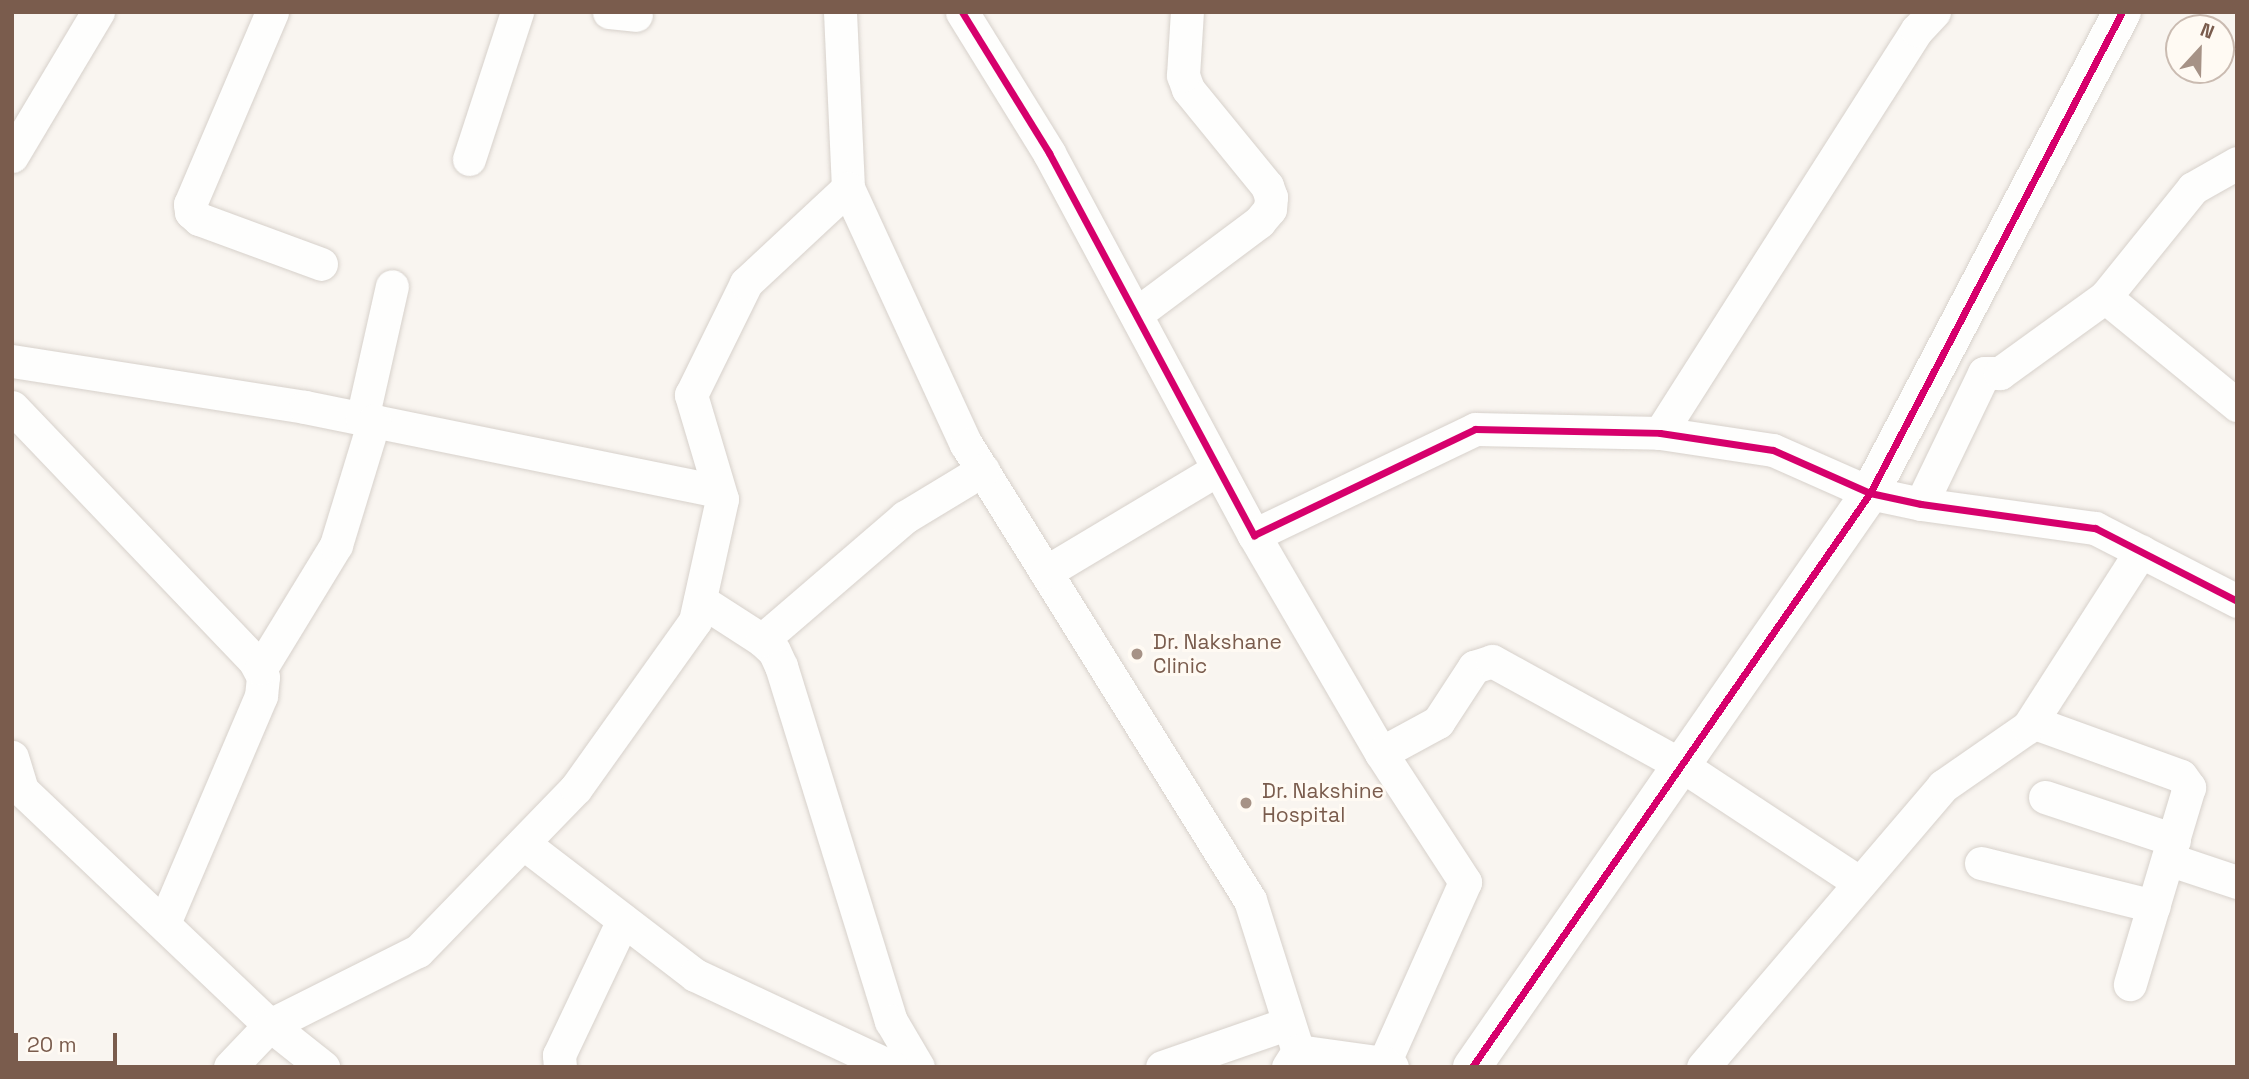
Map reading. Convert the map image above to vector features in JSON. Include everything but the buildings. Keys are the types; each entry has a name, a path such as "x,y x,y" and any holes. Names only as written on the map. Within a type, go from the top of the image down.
{"street":[{"path":"12,156 98,12"},
{"path":"272,12 190,204 191,212 199,219 321,264"},
{"path":"469,159 517,12"},
{"path":"841,12 848,188 966,444 1250,900 1294,1052"},
{"path":"962,12 1049,153 1254,535 1381,753 1465,883 1388,1065 1294,1052 1162,1067"},
{"path":"1136,314 1259,222 1270,209 1271,197 1267,186 1188,89 1183,75 1187,12"},
{"path":"1660,433 1917,30 1934,12"},
{"path":"1472,1067 1870,493 2122,12"},
{"path":"1921,503 1984,373 2000,373 2105,297 2193,188 2237,163"},
{"path":"230,1067 270,1025 418,951 576,788 695,621 722,499 691,395 746,283 848,188"},
{"path":"164,923 261,696 261,668 336,545 368,420 392,286"},
{"path":"2105,297 2237,405"},
{"path":"12,361 304,407 719,491"},
{"path":"12,407 261,668"},
{"path":"1254,535 1475,429 1660,433 1773,450 1870,493 2095,528 2237,601"},
{"path":"1046,572 1218,469"},
{"path":"762,640 905,517 983,470"},
{"path":"1703,1067 1943,786 2032,722 2141,551"},
{"path":"700,600 762,640 774,651 781,666 891,1021 918,1067"},
{"path":"1381,753 1438,722 1474,667 1492,661 1681,765 1860,883"},
{"path":"2032,722 2187,781 2189,794 2130,984"},
{"path":"12,757 17,801 164,923 270,1025 323,1067"},
{"path":"2045,797 2171,850 2237,882"},
{"path":"523,843 695,975 891,1067"},
{"path":"1981,863 2154,906"},
{"path":"559,1067 559,1055 623,920"}],"cycle path":[{"path":"962,12 1049,153 1254,535 1475,429 1660,433 1773,450 1870,493 1921,504 2095,528 2237,601"},
{"path":"1472,1067 1870,493 2122,12"}],"place":[{"name":"Dr. Nakshane Clinic","path":"1137,654"},
{"name":"Dr. Nakshine Hospital","path":"1246,803"}]}
